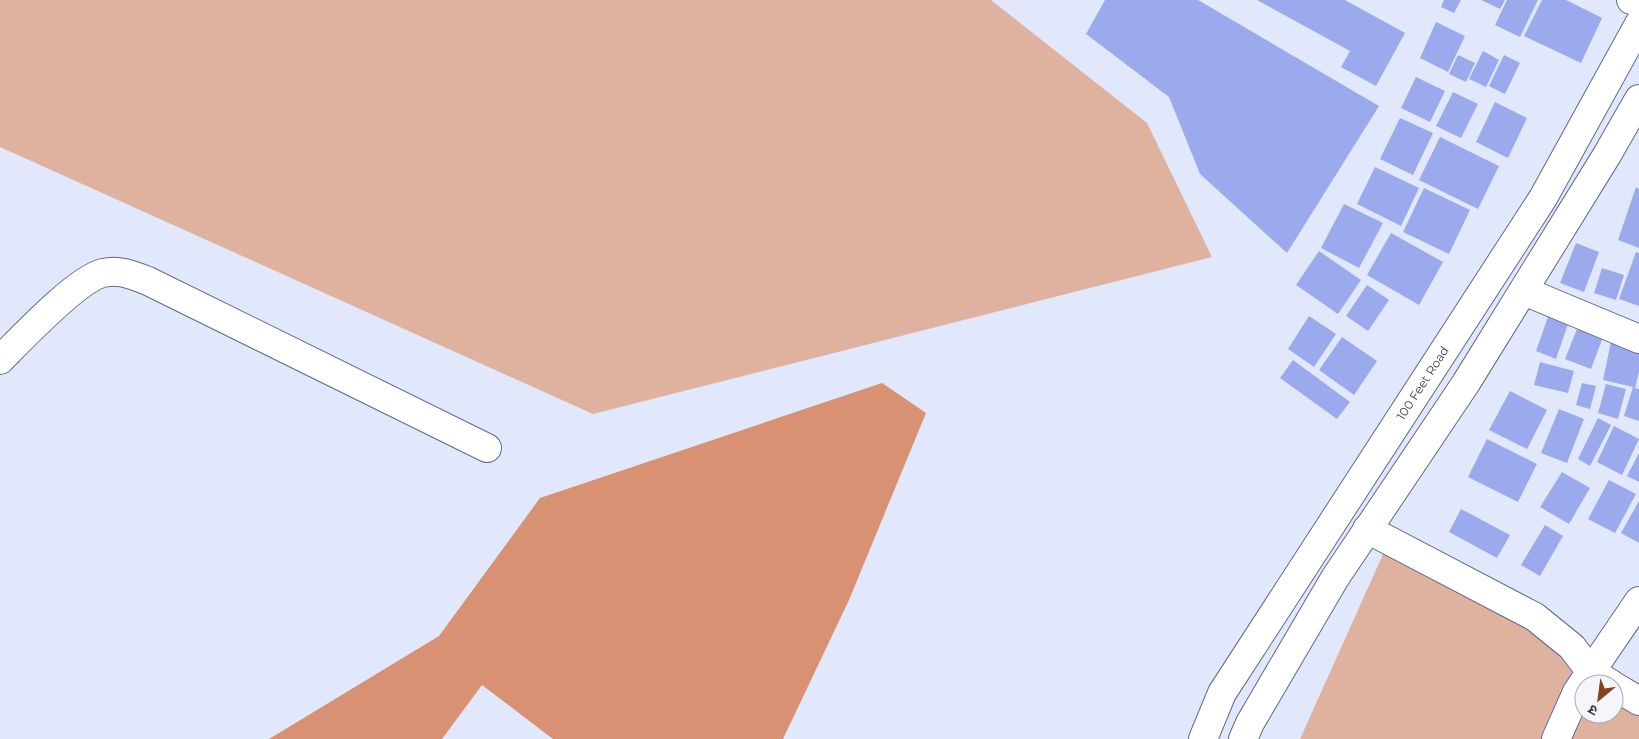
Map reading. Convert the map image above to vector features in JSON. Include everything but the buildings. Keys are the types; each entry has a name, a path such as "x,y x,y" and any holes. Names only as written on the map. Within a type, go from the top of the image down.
{"street":[{"path":"1631,0 1639,2"},
{"name":"100 Feet Road","path":"1203,739 1227,684 1543,198 1639,24"},
{"path":"1243,739 1250,723 1335,578 1466,383 1524,291 1630,136 1639,99"},
{"path":"0,360 42,318 92,276 116,271 148,281 487,448"},
{"path":"1524,291 1639,339"},
{"path":"1367,529 1535,616 1639,701"},
{"path":"1556,739 1577,692 1605,673 1639,601"}],"shaded area":[{"path":"0,0 991,0 1147,123 1212,257 593,414 0,147"},
{"path":"882,383 926,413 849,600 783,739 553,739 482,685 442,739 269,739 439,636 540,498"},
{"path":"1393,532 1614,674 1574,674 1574,724 1624,724 1624,680 1639,690 1639,739 1300,739"}]}
